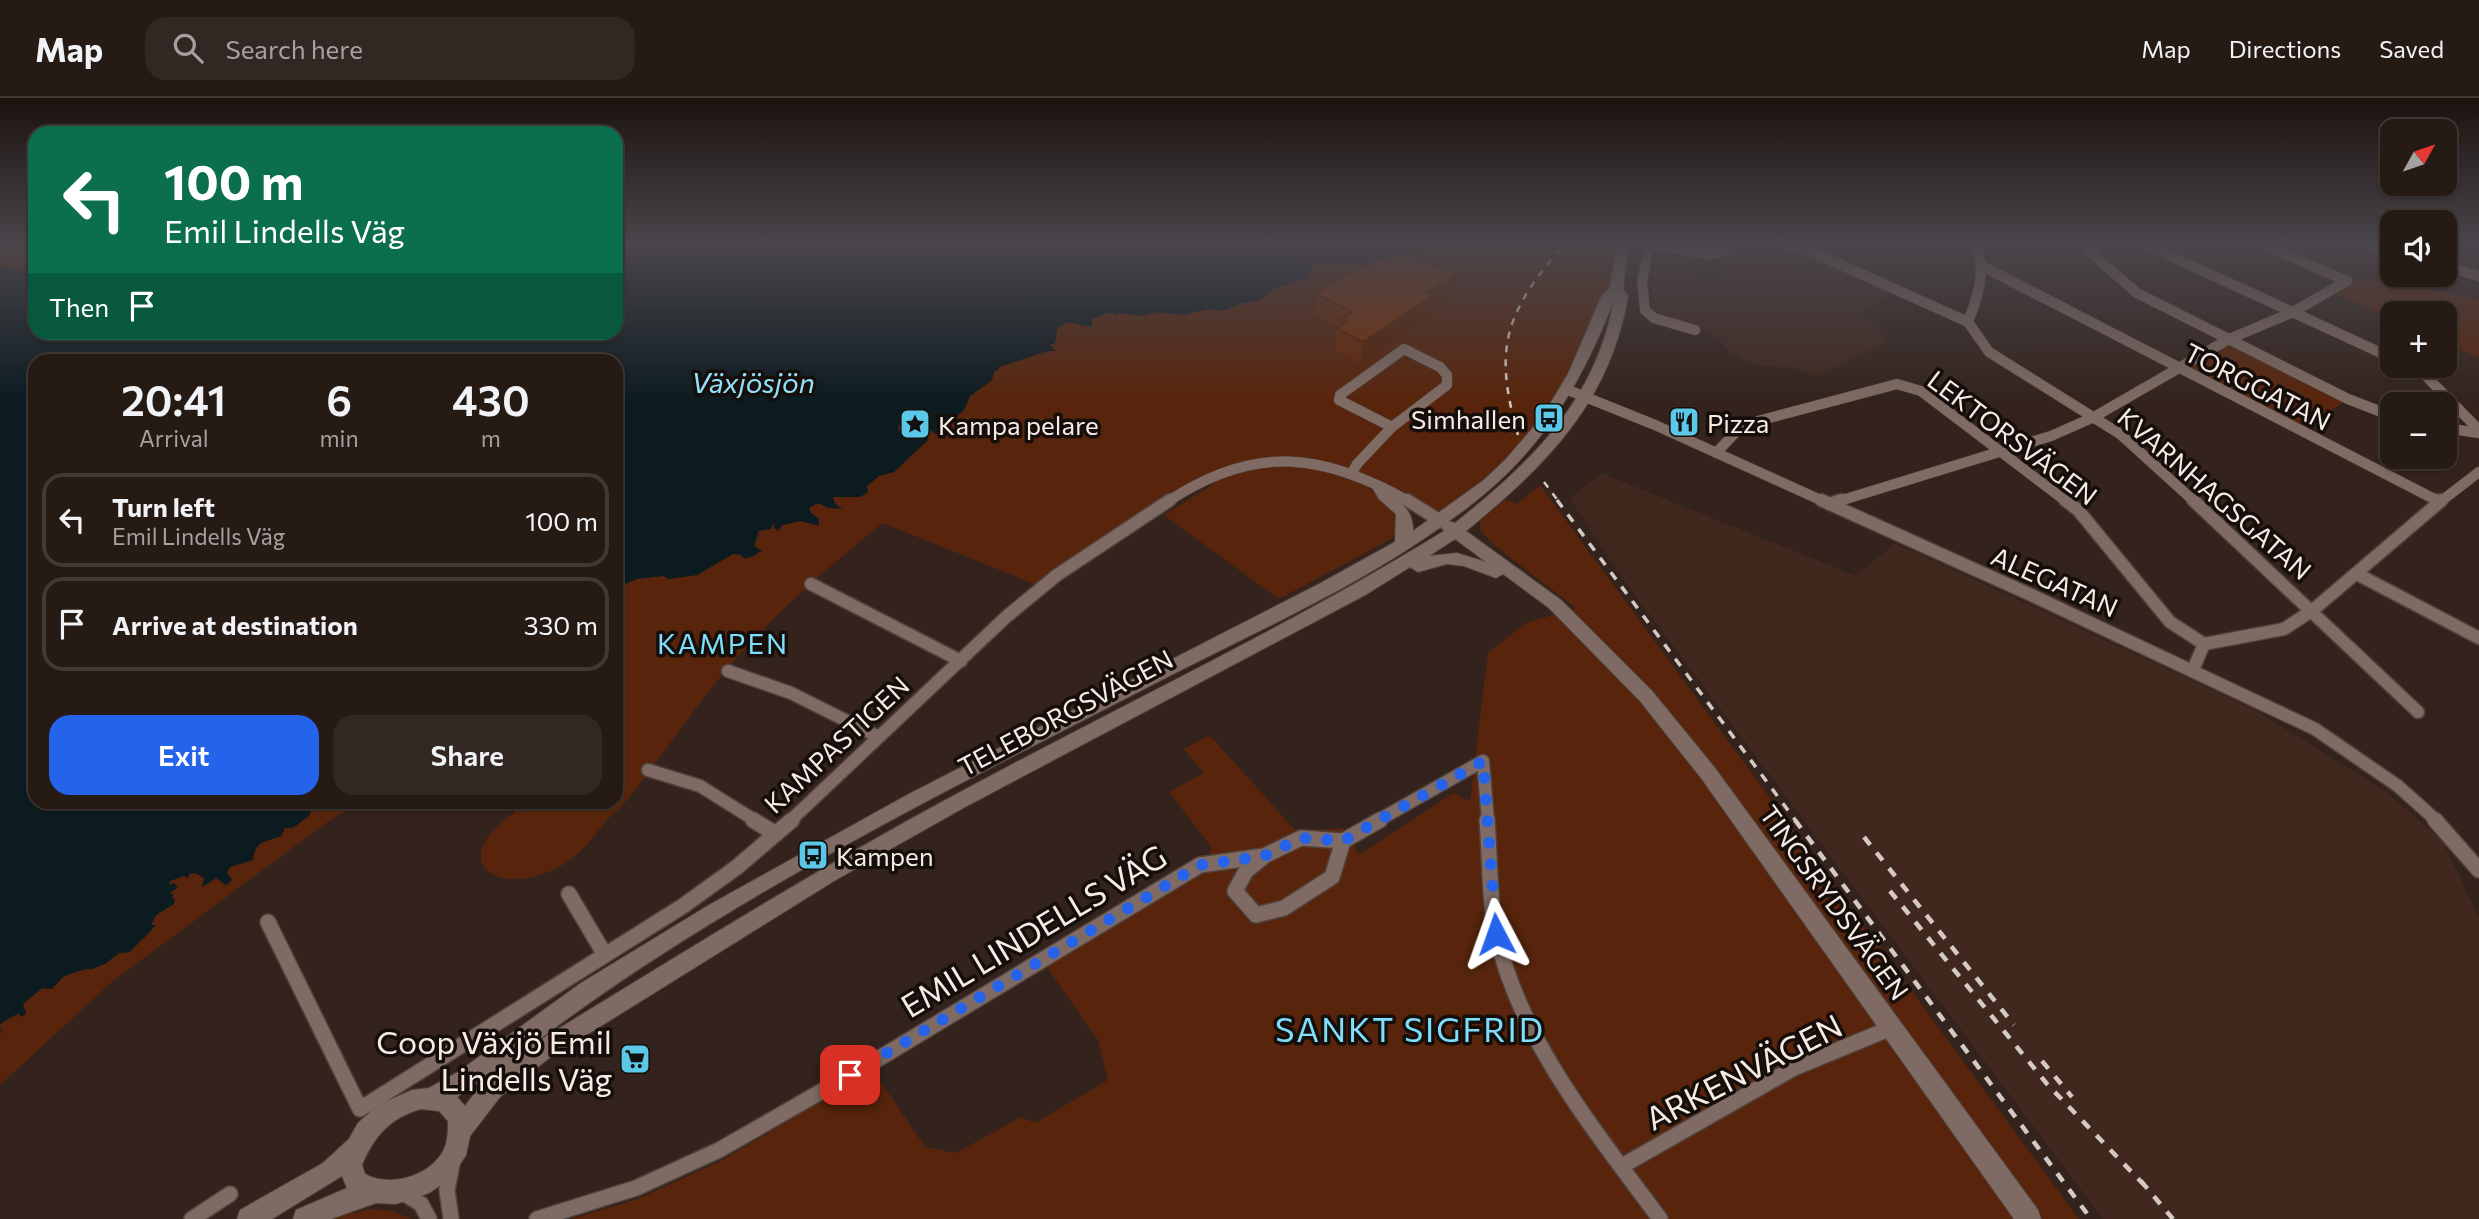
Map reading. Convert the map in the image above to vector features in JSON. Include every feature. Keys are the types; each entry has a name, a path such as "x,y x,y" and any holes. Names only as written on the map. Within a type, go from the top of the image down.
{"main road":[{"name":"TELEBORGSVÄGEN","path":"433,1098 464,1083 559,1011 624,968 813,856 940,785 1342,578 1435,522 1471,497 1519,456 1568,390 1584,362 1608,297"},
{"name":"TELEBORGSVÄGEN","path":"462,1128 492,1088 540,1052 827,875 958,802 1378,581 1452,534 1483,511 1540,456 1586,397 1616,325 1621,297"},
{"path":"1374,484 1406,516 1403,542"},
{"path":"1483,511 1478,528 1480,536 1515,573"},
{"name":"TINGSRYDSVÄGEN","path":"1435,522 1515,573 1555,604 1621,668 1688,747 2029,1219"},
{"name":"TINGSRYDSVÄGEN","path":"1452,534 1496,572 1582,630"},
{"path":"1378,581 1439,557 1459,559 1496,572"},
{"path":"249,1219 331,1171 384,1114 409,1101 433,1098 445,1101 460,1117 462,1128 453,1157 432,1179 405,1194 380,1197 360,1188 352,1169 357,1145"},
{"path":"305,1219 338,1203 369,1194"}],"street":[{"path":"1644,297 1645,310 1654,318 1695,330"},
{"path":"1916,297 1968,322 1978,297"},
{"name":"TORGGATAN","path":"2042,297 2440,502"},
{"path":"2145,297 2348,399 2380,411"},
{"path":"2260,297 2380,352"},
{"path":"1829,504 2051,436 2094,417 2229,340 2318,297"},
{"name":"KVARNHAGSGATAN","path":"1968,322 1989,352 2017,372 2094,417 2143,452 2418,712"},
{"path":"1352,472 1392,427 1447,385 1447,375 1440,367 1404,349 1340,396 1339,400 1392,427"},
{"path":"2428,378 2479,432"},
{"name":"LEKTORSVÄGEN","path":"1716,453 1736,432 1758,421 1897,384 1921,391 1998,452 2078,510 2170,622 2204,644"},
{"name":"ALEGATAN","path":"1568,390 1829,504 2193,670 2315,729 2360,757 2431,815 2479,870"},
{"path":"2457,429 2479,432"},
{"name":"KAMPASTIGEN","path":"268,922 360,1108 605,955 734,870 1048,581 1210,477 1243,465 1306,461 1352,472 1435,522"},
{"path":"2193,670 2204,644 2284,629 2313,610 2479,472"},
{"path":"2357,574 2479,638"},
{"path":"811,584 961,661"},
{"path":"727,671 791,693 879,737"},
{"path":"1343,841 1483,761 1496,934 1505,967 1537,1040 1581,1111 1660,1219"},
{"path":"648,770 700,786 720,796 776,834"},
{"name":"EMIL LINDELLS VÄG","path":"1301,838 1343,841 1332,877 1284,908 1256,915 1235,891 1247,871 1264,856 1301,838"},
{"name":"EMIL LINDELLS VÄG","path":"537,1219 636,1188 719,1150 873,1062 1200,865 1264,856"},
{"path":"569,894 605,955"},
{"name":"ARKENVÄGEN","path":"1622,1166 1794,1068 1891,1028"},
{"path":"451,1219 447,1190 453,1157"},
{"path":"192,1219 230,1194"},
{"path":"405,1194 421,1204 429,1219"}],"shaded area":[{"path":"1262,297 1608,297 1583,362 1519,456 1431,525 1380,487 1305,462 1225,470 1042,587 883,523 813,582 748,646 708,692 623,805 623,585 637,579 665,575 668,579 697,575 733,554 749,558 758,555 754,546 760,534 758,531 776,524 775,529 778,531 782,525 800,521 819,526 817,518 809,508 818,503 829,508 841,508 831,498 841,495 860,497 867,492 867,486 879,476 894,472 929,439 909,436 899,431 898,426 901,423 912,416 925,416 931,424 928,429 936,434 964,410 970,396 992,380 994,372 1002,366 1051,351 1050,345 1056,340 1057,330 1066,322 1091,327 1092,319 1109,312 1140,316 1158,312 1184,315 1208,309 1224,311 1242,303 1257,301"},
{"path":"1652,297 1885,297 1859,314 1882,325 1878,330 1890,341 1816,377 1793,368 1759,365 1747,361 1730,352 1717,337 1705,329 1665,318 1652,309"},
{"path":"2343,297 2467,297 2479,300 2479,358 2457,348 2457,301 2380,301 2380,314"},
{"path":"2229,339 2348,399 2300,431 2177,368"},
{"path":"1267,463 1316,467 1354,480 1390,504 1400,526 1391,539 1279,599 1164,515 1214,484 1212,479"},
{"path":"1601,473 1856,576 1895,543 2253,709 2387,792 2442,841 2479,917 2479,1219 2103,1219 1623,579 1570,499"},
{"path":"1540,485 2079,1219 572,1219 638,1199 721,1161 873,1070 925,1147 956,1153 1021,1117 1035,1123 1108,1080 1098,1040 1044,963 1202,868 1212,848 1169,792 1204,773 1184,749 1208,736 1296,831 1343,828 1359,855 1453,793 1470,801 1488,653 1526,623 1576,608 1493,544 1480,530 1480,521 1505,499 1517,504"},
{"path":"310,809 348,809 113,981 0,1085 0,1033 3,1033 0,1024 26,1012 23,1004 42,988 52,989 72,973 94,969 117,954 130,952 147,936 156,916 174,903 173,894 170,893 175,888 174,883 169,885 170,881 184,876 188,878 189,874 196,873 204,877 205,886 216,878 225,886 230,882 227,873 230,867 253,859 259,845 281,836 285,828 300,823"},
{"path":"515,809 619,809 575,856 552,870 530,878 509,879 493,874 483,865 482,851 491,833 514,813"},
{"path":"367,1209 393,1211 411,1219 331,1219"}],"water":[{"name":"Växjösjön","path":"0,297 28,297 28,340 623,340 623,297 1263,297 1223,311 1208,309 1184,315 1158,312 1140,316 1109,312 1092,319 1092,327 1066,322 1057,329 1055,343 1050,345 1056,351 1046,351 1002,366 994,372 992,380 970,396 964,410 936,434 928,428 931,421 924,416 906,418 898,426 899,431 909,436 923,434 929,439 894,472 879,476 867,486 868,492 860,497 833,497 835,504 842,509 828,508 818,503 809,508 818,518 819,526 801,521 782,525 778,531 773,527 776,524 772,525 771,529 758,531 754,546 762,551 745,559 740,554 733,554 697,575 637,579 623,585 623,354 28,354 28,809 312,809 309,816 293,828 285,828 281,836 259,845 253,860 230,867 227,873 232,880 227,885 216,878 202,887 204,878 195,873 189,874 188,878 184,876 170,881 169,885 174,883 178,887 170,893 173,894 172,899 175,898 174,904 156,915 151,925 156,925 130,952 119,953 105,964 89,970 64,976 52,989 42,988 23,1004 26,1014 20,1017 19,1013 0,1024"}],"building":[{"path":"1323,297 1431,297 1363,342 1336,328 1346,322 1341,320 1353,312"}],"railway":[{"path":"1518,435 1506,378 1506,354 1509,333 1525,297"},
{"path":"1544,482 1559,502"},
{"path":"1557,500 1796,821"},
{"path":"1795,820 2091,1219"},
{"path":"1864,837 2014,1025"},
{"path":"1890,891 2047,1084 2146,1187"},
{"path":"2042,1061 2072,1097"},
{"path":"2141,1181 2146,1187"},
{"path":"2146,1187 2173,1219"}],"place":[{"name":"Simhallen","path":"1549,418"},
{"name":"Pizza","path":"1684,422"},
{"name":"Kampa pelare","path":"915,424"},
{"name":"Kampen","path":"813,855"},
{"name":"Coop Växjö Emil Lindells Väg","path":"635,1059"}],"district":[{"name":"KAMPEN","path":"723,643"},
{"name":"SANKT SIGFRID","path":"1410,1028"}],"route":[{"path":"850,1075 1200,865 1264,856 1301,838 1343,841 1416,802 1483,761 1496,934"}]}
